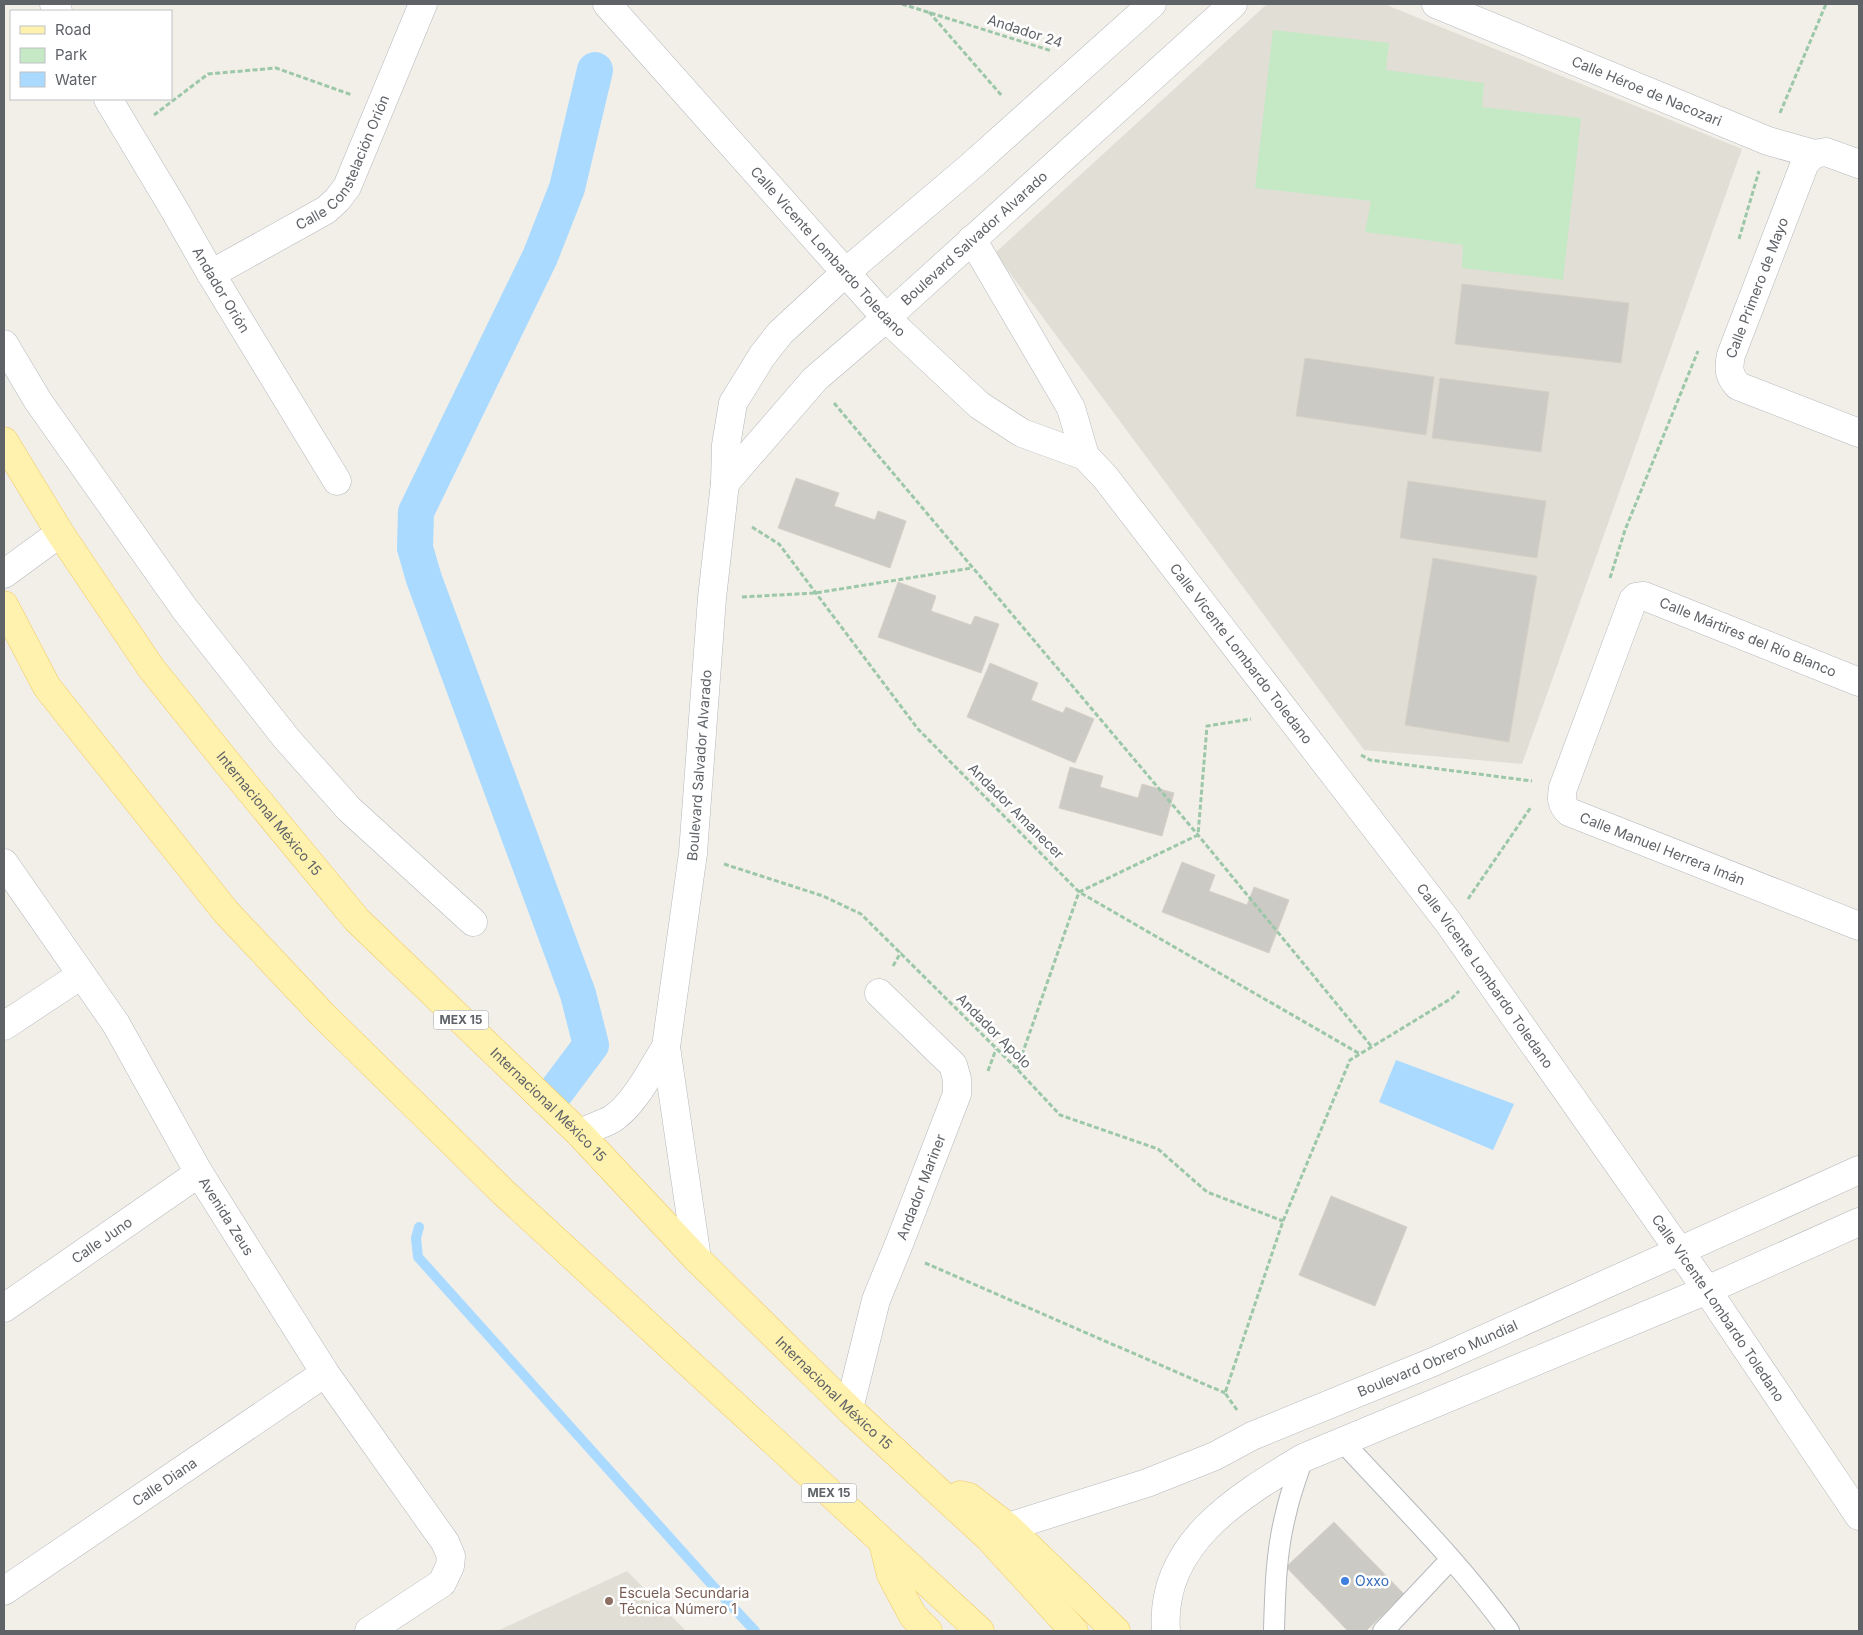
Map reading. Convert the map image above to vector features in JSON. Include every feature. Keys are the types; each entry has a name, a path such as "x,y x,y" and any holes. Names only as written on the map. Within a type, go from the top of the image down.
{"main road":[{"name":"Internacional México 15","path":"4,441 60,533 151,668 357,920 580,1134 697,1259 849,1409 989,1538 1074,1631"},
{"name":"MEX 15","path":"4,605 47,687 226,912 322,1014 503,1192 980,1631"},
{"path":"941,1493 949,1492 969,1497 1008,1527 1116,1631"},
{"path":"883,1543 891,1575 913,1616 928,1631"}],"street":[{"name":"Calle Constelación Orión","path":"210,274 326,210 337,200 346,187 423,4"},
{"name":"Calle Vicente Lombardo Toledano","path":"607,4 886,318 979,404 1022,433 1085,456 1105,477 1448,922 1707,1290 1859,1516"},
{"name":"Boulevard Salvador Alvarado","path":"697,1259 666,1047 693,853 712,598 723,496 726,445 733,403 762,356 780,333 846,272 970,167 1152,4"},
{"name":"Boulevard Salvador Alvarado","path":"723,496 815,379 886,318 1233,4"},
{"name":"Calle Héroe de Nacozari","path":"1436,4 1768,142 1814,154 1826,152 1859,164"},
{"name":"Andador Orión","path":"109,100 174,209 210,274 337,481"},
{"name":"Calle Primero de Mayo","path":"1814,154 1805,163 1728,367 1731,377 1738,386 1859,433"},
{"name":"Calle Vicente Lombardo Toledano","path":"972,239 1071,408 1085,456"},
{"path":"4,344 38,401 184,608 286,738 349,809 473,922"},
{"path":"4,574 60,533"},
{"name":"Calle Mártires del Río Blanco","path":"1636,597 1644,596 1859,682"},
{"name":"Calle Manuel Herrera Imán","path":"1636,597 1633,600 1563,788 1561,797 1563,806 1569,812 1859,926"},
{"name":"Avenida Zeus","path":"4,863 116,1024 199,1173 325,1373 445,1542 451,1556 448,1575 442,1583 369,1631"},
{"path":"4,1026 81,975"},
{"name":"Andador Mariner","path":"849,1409 876,1300 957,1094 958,1079 953,1066 879,993"},
{"name":"Boulevard Salvador Alvarado","path":"580,1134 611,1120 627,1107 666,1047"},
{"name":"Boulevard Obrero Mundial","path":"1008,1527 1162,1477 1215,1456 1252,1436 1433,1362 1859,1170"},
{"name":"Calle Juno","path":"4,1308 199,1173"},
{"path":"1166,1631 1164,1618 1169,1593 1178,1567 1194,1539 1221,1513 1260,1484 1303,1458 1707,1290 1859,1222"},
{"name":"Calle Diana","path":"4,1591 325,1373"}],"lane":[{"path":"1342,1441 1494,1610 1509,1631"},
{"path":"1274,1631 1278,1562 1282,1536 1286,1513 1303,1458"},
{"path":"1383,1631 1450,1560"}],"path":[{"name":"Andador 24","path":"902,4 1087,62"},
{"path":"1737,247 1768,142 1826,4"},
{"path":"928,12 1022,120"},
{"path":"128,135 208,74 276,68 380,105"},
{"path":"1607,586 1625,530 1699,347"},
{"path":"815,379 1198,835 1372,1047"},
{"name":"Andador Amanecer","path":"723,496 779,544 918,728 1079,892 1360,1054"},
{"path":"712,598 815,593 972,568"},
{"path":"1198,835 1207,726 1288,713"},
{"path":"1353,751 1370,760 1537,781"},
{"path":"1448,922 1459,912 1536,799"},
{"path":"1017,1069 1079,892 1198,835"},
{"name":"Andador Apolo","path":"693,853 823,896 861,914 1017,1069 1060,1115 1158,1149 1207,1192 1283,1221"},
{"path":"1225,1393 1283,1221 1350,1060 1452,998 1481,970"},
{"path":"920,1261 1225,1393 1252,1436"}],"shaded area":[{"path":"1267,4 1384,4 1742,149 1522,764 1364,750 995,253"},
{"name":"Escuela Secundaria Técnica Número 1","path":"627,1571 686,1631 497,1631"}],"green space":[{"path":"1273,30 1389,43 1386,70 1484,83 1482,107 1581,118 1563,280 1462,268 1463,245 1365,232 1371,201 1255,188"}],"water":[{"path":"1396,1060 1514,1104 1493,1150 1379,1102"}],"building":[{"path":"1462,284 1629,303 1621,363 1455,344"},
{"path":"1305,358 1434,377 1426,435 1296,416"},
{"path":"1440,378 1549,392 1541,452 1432,438"},
{"path":"796,478 839,493 834,506 875,520 878,511 906,521 890,568 778,528"},
{"path":"1408,481 1546,501 1537,558 1400,538"},
{"path":"1433,558 1537,576 1509,742 1405,725"},
{"path":"898,582 936,596 931,611 971,625 975,616 999,624 981,673 878,637"},
{"path":"990,663 1038,683 1031,700 1063,713 1066,707 1094,719 1075,763 967,717"},
{"path":"1070,767 1103,776 1100,787 1138,798 1142,784 1174,793 1162,836 1059,808"},
{"path":"1182,862 1215,875 1209,891 1247,905 1254,887 1289,900 1269,953 1162,912"},
{"path":"1331,1196 1407,1227 1375,1306 1299,1275"},
{"name":"Oxxo","path":"1334,1522 1404,1594 1366,1631 1348,1631 1286,1567"}],"waterway":[{"path":"552,1097 591,1045 578,994 424,579 415,548 416,512 540,257 567,188 595,70"},
{"path":"419,1227 416,1238 418,1257 755,1631"}],"place":[{"name":"Oxxo","path":"1345,1581"},
{"name":"Escuela Secundaria Técnica Número 1","path":"609,1601"}]}
